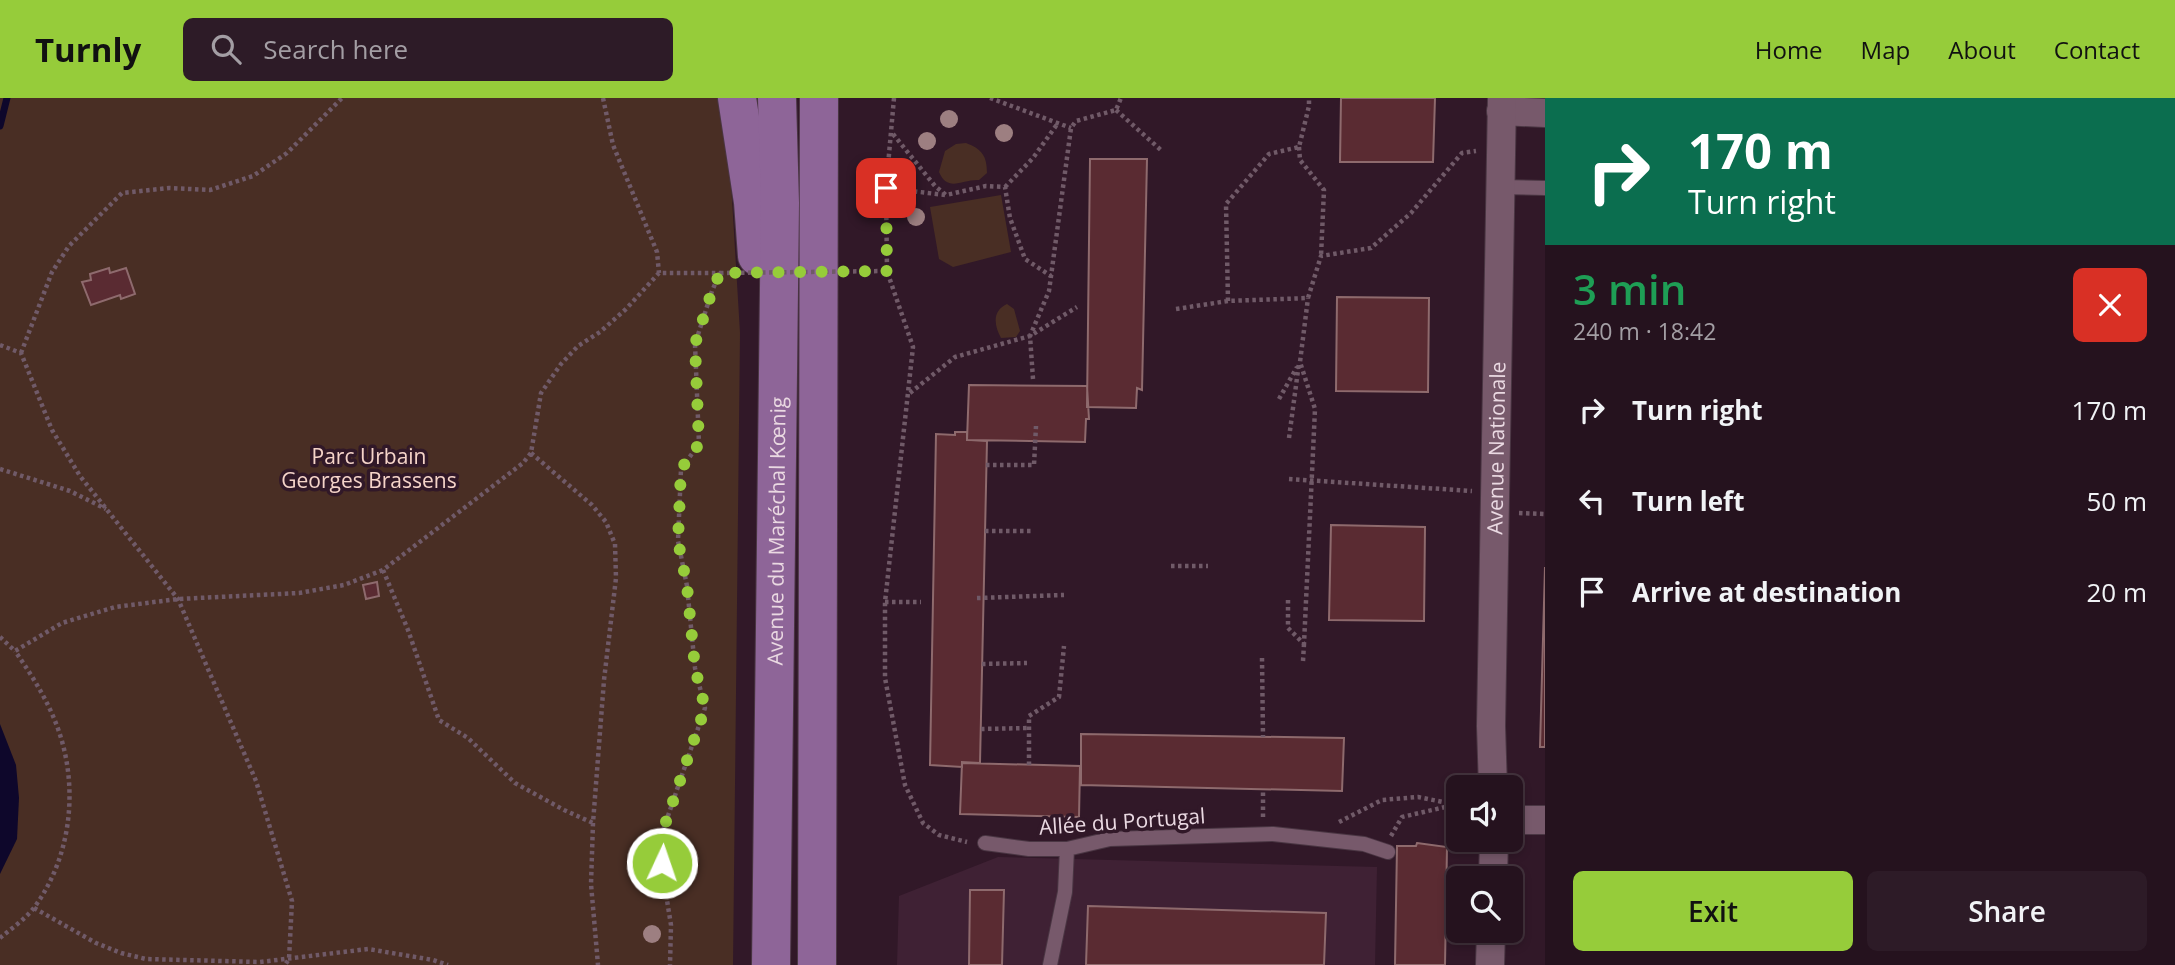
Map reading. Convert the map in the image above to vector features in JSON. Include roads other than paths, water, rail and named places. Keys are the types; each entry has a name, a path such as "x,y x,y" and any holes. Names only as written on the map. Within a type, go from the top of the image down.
{"main road":[{"path":"737,98 752,202 761,304 778,341"},
{"name":"Avenue du Maréchal Kœnig","path":"771,965 780,203 777,98"},
{"name":"Avenue du Maréchal Kœnig","path":"817,965 824,108"}],"street":[{"path":"1502,104 1545,113"},
{"name":"Avenue Nationale","path":"1493,775 1494,493 1502,104"},
{"path":"1523,820 1545,820"},
{"path":"1490,965 1491,943"}],"lane":[{"path":"1500,187 1545,188"},
{"name":"Allée du Portugal","path":"985,843 1029,849 1067,849 1110,839 1262,835 1304,836 1388,846"},
{"path":"1049,965 1068,873 1067,849"}],"waterway":[{"path":"0,126 7,98"}],"park label":[{"name":"Parc Urbain Georges Brassens","path":"369,468"}]}
